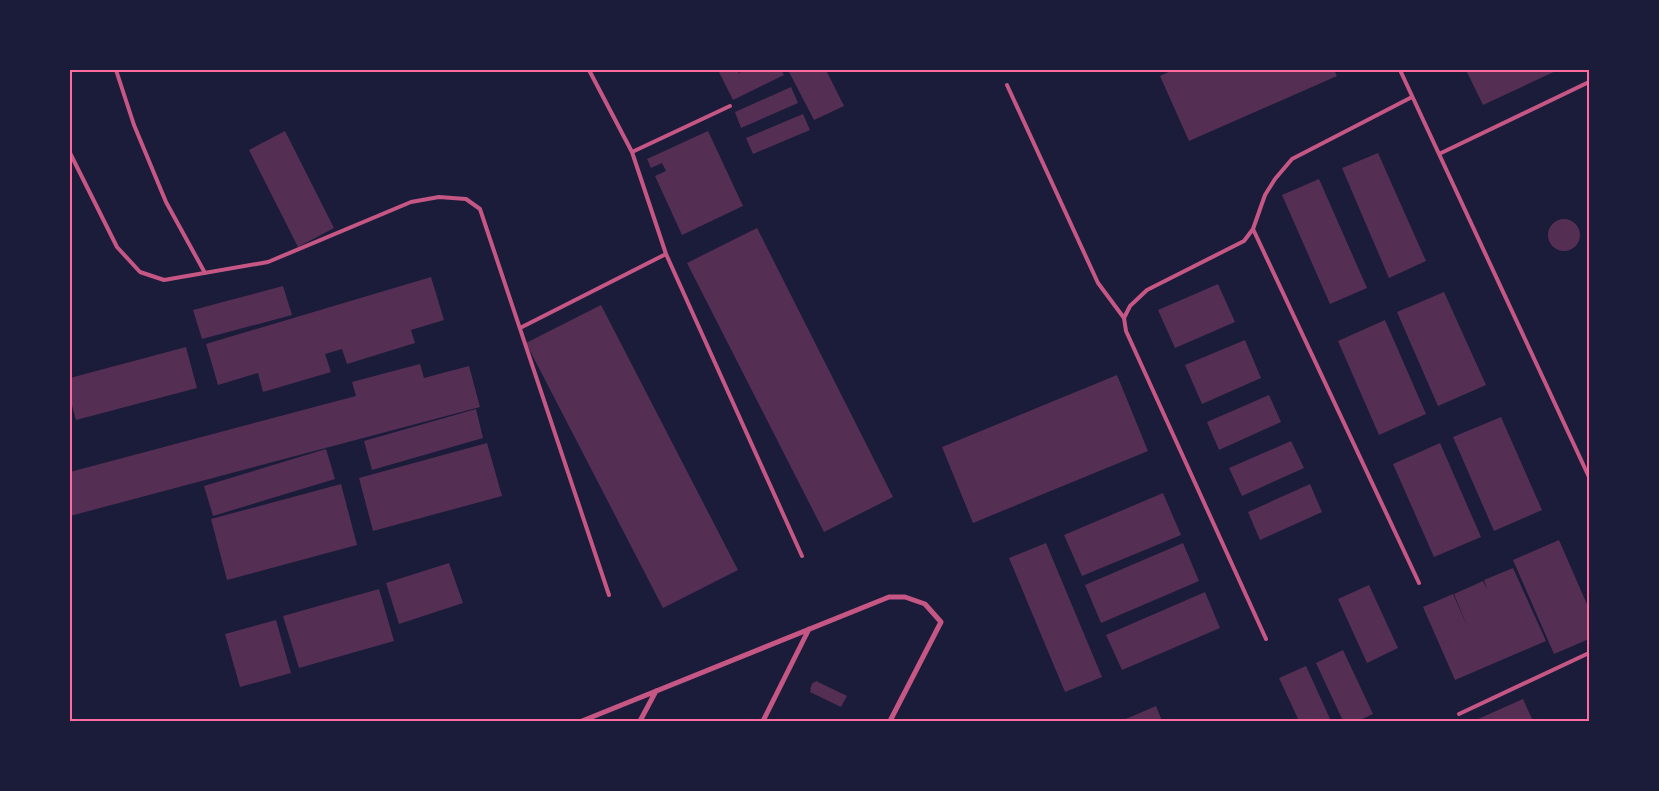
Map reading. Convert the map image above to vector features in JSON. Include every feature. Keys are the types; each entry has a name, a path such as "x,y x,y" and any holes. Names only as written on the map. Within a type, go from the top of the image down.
{"street":[{"path":"582,721 889,597 905,597 925,604 941,622 890,721"},
{"path":"763,721 809,629"},
{"path":"640,721 656,690"}],"lane":[{"path":"116,70 134,125 166,202 205,273"},
{"path":"589,70 632,152 666,254 802,556"},
{"path":"1400,70 1589,478"},
{"path":"1439,154 1589,82"},
{"path":"1007,85 1098,283 1124,318 1126,331 1266,640"},
{"path":"1124,318 1130,306 1146,290 1244,241 1253,229 1266,194 1275,179 1292,159 1412,97"},
{"path":"632,152 730,106"},
{"path":"70,153 117,247 140,272 164,280 268,262 411,202 439,197 466,199 480,209 609,595"},
{"path":"1253,229 1419,583"},
{"path":"520,328 666,254"},
{"path":"1458,714 1589,652"}],"building":[{"path":"718,70 737,70 739,73 745,70 781,70 784,75 733,100"},
{"path":"788,70 826,70 844,106 814,120"},
{"path":"1173,70 1334,70 1337,76 1189,141 1160,76"},
{"path":"1466,70 1558,70 1483,105"},
{"path":"791,87 798,103 741,128 735,112"},
{"path":"803,114 810,130 753,154 746,138"},
{"path":"285,131 334,228 298,247 249,150"},
{"path":"708,131 743,206 682,235 655,176 666,171 662,163 651,168 647,159"},
{"path":"1378,153 1426,261 1389,278 1342,168"},
{"path":"1319,179 1367,288 1330,304 1282,195"},
{"path":"1564,219 1576,223 1580,235 1576,247 1564,251 1552,247 1548,235 1552,223"},
{"path":"757,228 893,497 824,532 687,263"},
{"path":"431,277 444,320 411,330 415,343 347,364 342,349 325,354 331,372 263,392 258,373 218,385 206,344"},
{"path":"1218,284 1235,322 1175,348 1158,310"},
{"path":"283,286 292,315 202,339 193,310"},
{"path":"1444,292 1486,385 1438,406 1397,312"},
{"path":"601,305 738,570 663,608 526,343"},
{"path":"1385,320 1426,414 1379,435 1338,341"},
{"path":"1245,340 1261,378 1202,404 1185,365"},
{"path":"186,347 197,388 76,420 70,398 70,378"},
{"path":"420,364 424,378 469,366 480,407 70,516 70,472 356,396 352,382"},
{"path":"1117,375 1148,451 973,523 942,447"},
{"path":"1269,395 1281,422 1219,450 1207,422"},
{"path":"476,409 483,438 372,470 364,441"},
{"path":"1501,417 1542,510 1494,531 1453,437"},
{"path":"1291,441 1304,468 1242,496 1229,468"},
{"path":"487,443 502,496 373,531 359,478"},
{"path":"1440,443 1481,537 1434,557 1393,464"},
{"path":"326,449 335,479 213,516 204,486"},
{"path":"341,484 357,545 227,580 211,519"},
{"path":"1310,484 1322,512 1260,540 1248,512"},
{"path":"1163,493 1181,535 1082,576 1064,535"},
{"path":"1559,540 1589,609 1589,639 1554,654 1513,560"},
{"path":"1046,543 1102,677 1065,692 1009,558"},
{"path":"1183,543 1199,581 1101,623 1085,585"},
{"path":"449,563 463,603 399,624 386,583"},
{"path":"1513,568 1546,641 1455,680 1423,607 1453,594 1468,628 1454,594 1483,581 1487,589 1484,580"},
{"path":"1369,585 1398,648 1367,663 1338,599"},
{"path":"379,589 394,641 299,668 283,616"},
{"path":"1205,592 1220,628 1122,670 1106,635"},
{"path":"276,620 291,673 240,687 225,634"},
{"path":"1343,650 1373,714 1358,721 1343,721 1316,663"},
{"path":"1306,666 1331,721 1299,721 1279,678"},
{"path":"816,681 847,696 841,707 810,692 813,682"},
{"path":"1523,699 1533,721 1479,721 1478,719"},
{"path":"1156,706 1162,721 1121,721"}]}
